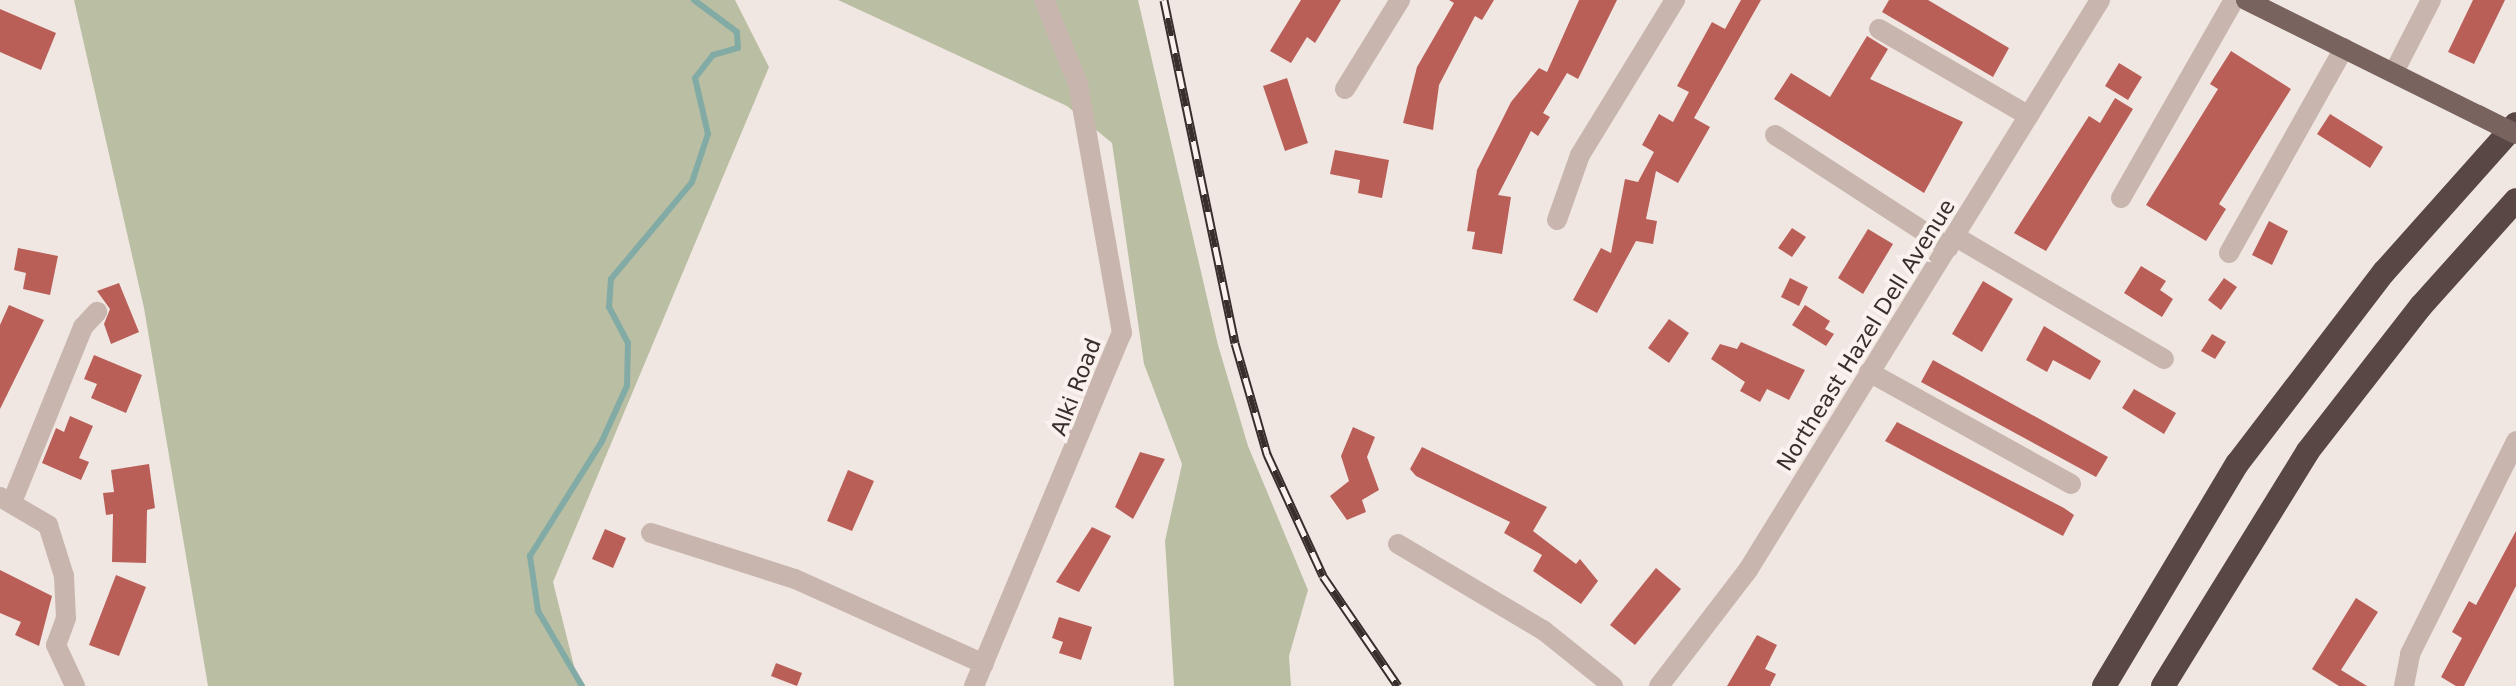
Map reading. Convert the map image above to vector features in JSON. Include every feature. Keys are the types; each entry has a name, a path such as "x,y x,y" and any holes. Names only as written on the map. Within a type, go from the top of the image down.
{"highway":[{"path":"2104,686 2261,431 2384,272 2516,124"},
{"path":"2163,686 2308,451 2421,306 2516,200"}],"main road":[{"path":"2246,0 2516,134"}],"street":[{"name":"Alki Road","path":"974,686 1122,333 1078,84 1044,0"},
{"path":"1345,89 1400,0"},
{"path":"1557,220 1580,155 1675,0"},
{"name":"Northeast Hazel Dell Avenue","path":"1659,686 1748,570 2100,0"},
{"path":"2121,198 2234,0"},
{"path":"2394,72 2431,0"},
{"path":"1879,29 2029,116"},
{"path":"2229,253 2344,48"},
{"path":"1775,135 1952,242 2164,359"},
{"path":"75,686 56,645 66,618 64,576 48,525 6,499 83,327 97,312"},
{"path":"1869,372 2071,484"},
{"path":"2404,686 2410,654 2516,441"},
{"path":"651,533 795,579 984,664"},
{"path":"1398,544 1543,630 1613,686"}],"green space":[{"path":"74,0 735,0 769,67 553,582 579,686 208,686 144,308"},
{"path":"838,0 1138,0 1218,345 1248,446 1308,590 1289,656 1291,686 1174,686 1165,541 1182,464 1144,364 1112,143 1067,106"}],"building":[{"path":"1301,0 1341,0 1315,43 1307,37 1291,63 1270,51"},
{"path":"1449,0 1494,0 1482,20 1475,16 1439,85 1433,130 1403,123 1417,67 1454,3"},
{"path":"1579,0 1617,0 1578,79 1567,73 1543,113 1550,117 1538,136 1531,131 1498,195 1511,197 1502,254 1472,249 1475,232 1467,231 1477,170 1511,102 1539,68 1547,72"},
{"path":"1741,0 1761,0 1694,118 1710,127 1678,183 1656,171 1646,219 1657,221 1653,244 1636,241 1597,313 1573,300 1601,248 1611,253 1625,179 1638,182 1654,152 1642,145 1659,114 1673,122 1689,92 1677,86 1712,22 1725,29"},
{"path":"1889,0 1928,0 2009,48 1993,77 1882,12"},
{"path":"2473,0 2505,0 2474,64 2448,52"},
{"path":"0,9 56,33 41,70 0,52"},
{"path":"1867,36 1888,49 1870,79 1963,122 1924,193 1774,99 1791,73 1830,97"},
{"path":"2231,51 2291,89 2219,204 2226,209 2206,241 2146,205 2218,89 2210,84"},
{"path":"2119,63 2142,77 2128,100 2105,86"},
{"path":"1287,78 1308,143 1285,151 1263,86"},
{"path":"2115,98 2133,109 2046,251 2014,233 2089,116 2100,123"},
{"path":"2330,114 2383,147 2370,168 2317,134"},
{"path":"1335,150 1389,160 1382,198 1358,193 1360,180 1330,174"},
{"path":"2269,221 2288,231 2272,265 2252,255"},
{"path":"1792,228 1806,237 1792,257 1778,248"},
{"path":"1868,229 1893,244 1863,294 1838,278"},
{"path":"18,248 58,256 50,295 23,289 26,273 14,270"},
{"path":"2141,266 2166,281 2160,290 2173,299 2162,317 2124,293"},
{"path":"1790,278 1808,287 1799,306 1781,297"},
{"path":"2224,278 2237,287 2221,310 2208,300"},
{"path":"1983,281 2013,299 1982,352 1952,334"},
{"path":"119,283 139,332 111,344 104,324 110,309 97,291"},
{"path":"9,305 44,320 0,409 0,325"},
{"path":"1805,305 1830,321 1825,329 1834,334 1826,346 1792,325"},
{"path":"1669,319 1689,333 1669,363 1648,348"},
{"path":"2044,326 2101,361 2090,380 2053,360 2047,372 2026,360"},
{"path":"2212,334 2226,342 2215,359 2201,351"},
{"path":"1741,342 1805,370 1789,400 1767,389 1760,402 1740,391 1745,382 1711,359 1720,344 1737,349"},
{"path":"94,355 142,375 126,413 91,398 97,384 84,379"},
{"path":"1933,360 2108,457 2096,477 1921,382"},
{"path":"2134,389 2176,413 2164,434 2122,408"},
{"path":"70,416 93,426 79,458 89,462 81,480 42,463 56,428 64,432"},
{"path":"1897,422 2064,508 2074,515 2063,536 1885,441"},
{"path":"1353,427 1375,437 1367,457 1379,490 1362,500 1366,512 1347,520 1330,496 1349,481 1341,456"},
{"path":"1422,447 1547,507 1533,531 1576,564 1580,559 1598,581 1581,604 1533,571 1542,555 1504,533 1510,522 1416,476 1410,469"},
{"path":"1140,452 1165,459 1133,519 1115,507"},
{"path":"149,464 155,508 147,510 146,563 112,562 113,514 106,515 103,493 114,492 111,470"},
{"path":"848,470 874,481 852,531 827,521"},
{"path":"1092,527 1111,536 1079,592 1056,582"},
{"path":"605,529 626,538 613,568 592,559"},
{"path":"2516,531 2516,586 2464,686 2456,686 2441,677 2462,638 2452,632 2469,601 2476,605"},
{"path":"1656,568 1681,589 1635,645 1610,625"},
{"path":"0,570 52,596 39,646 15,635 21,622 0,613"},
{"path":"116,575 146,587 119,656 89,645"},
{"path":"2356,598 2378,612 2341,670 2367,686 2339,686 2312,669"},
{"path":"1059,617 1092,627 1081,660 1059,653 1063,642 1052,638"},
{"path":"1757,635 1777,645 1765,669 1776,674 1770,686 1727,686"},
{"path":"776,663 802,673 797,686 771,676"}],"waterway":[{"path":"582,686 538,611 530,556 602,441 627,386 628,343 609,307 611,279 692,182 708,134 695,78 713,55 738,48 737,32 694,0"}],"railway":[{"path":"1164,0 1235,343 1267,454 1323,576 1398,686"}]}
